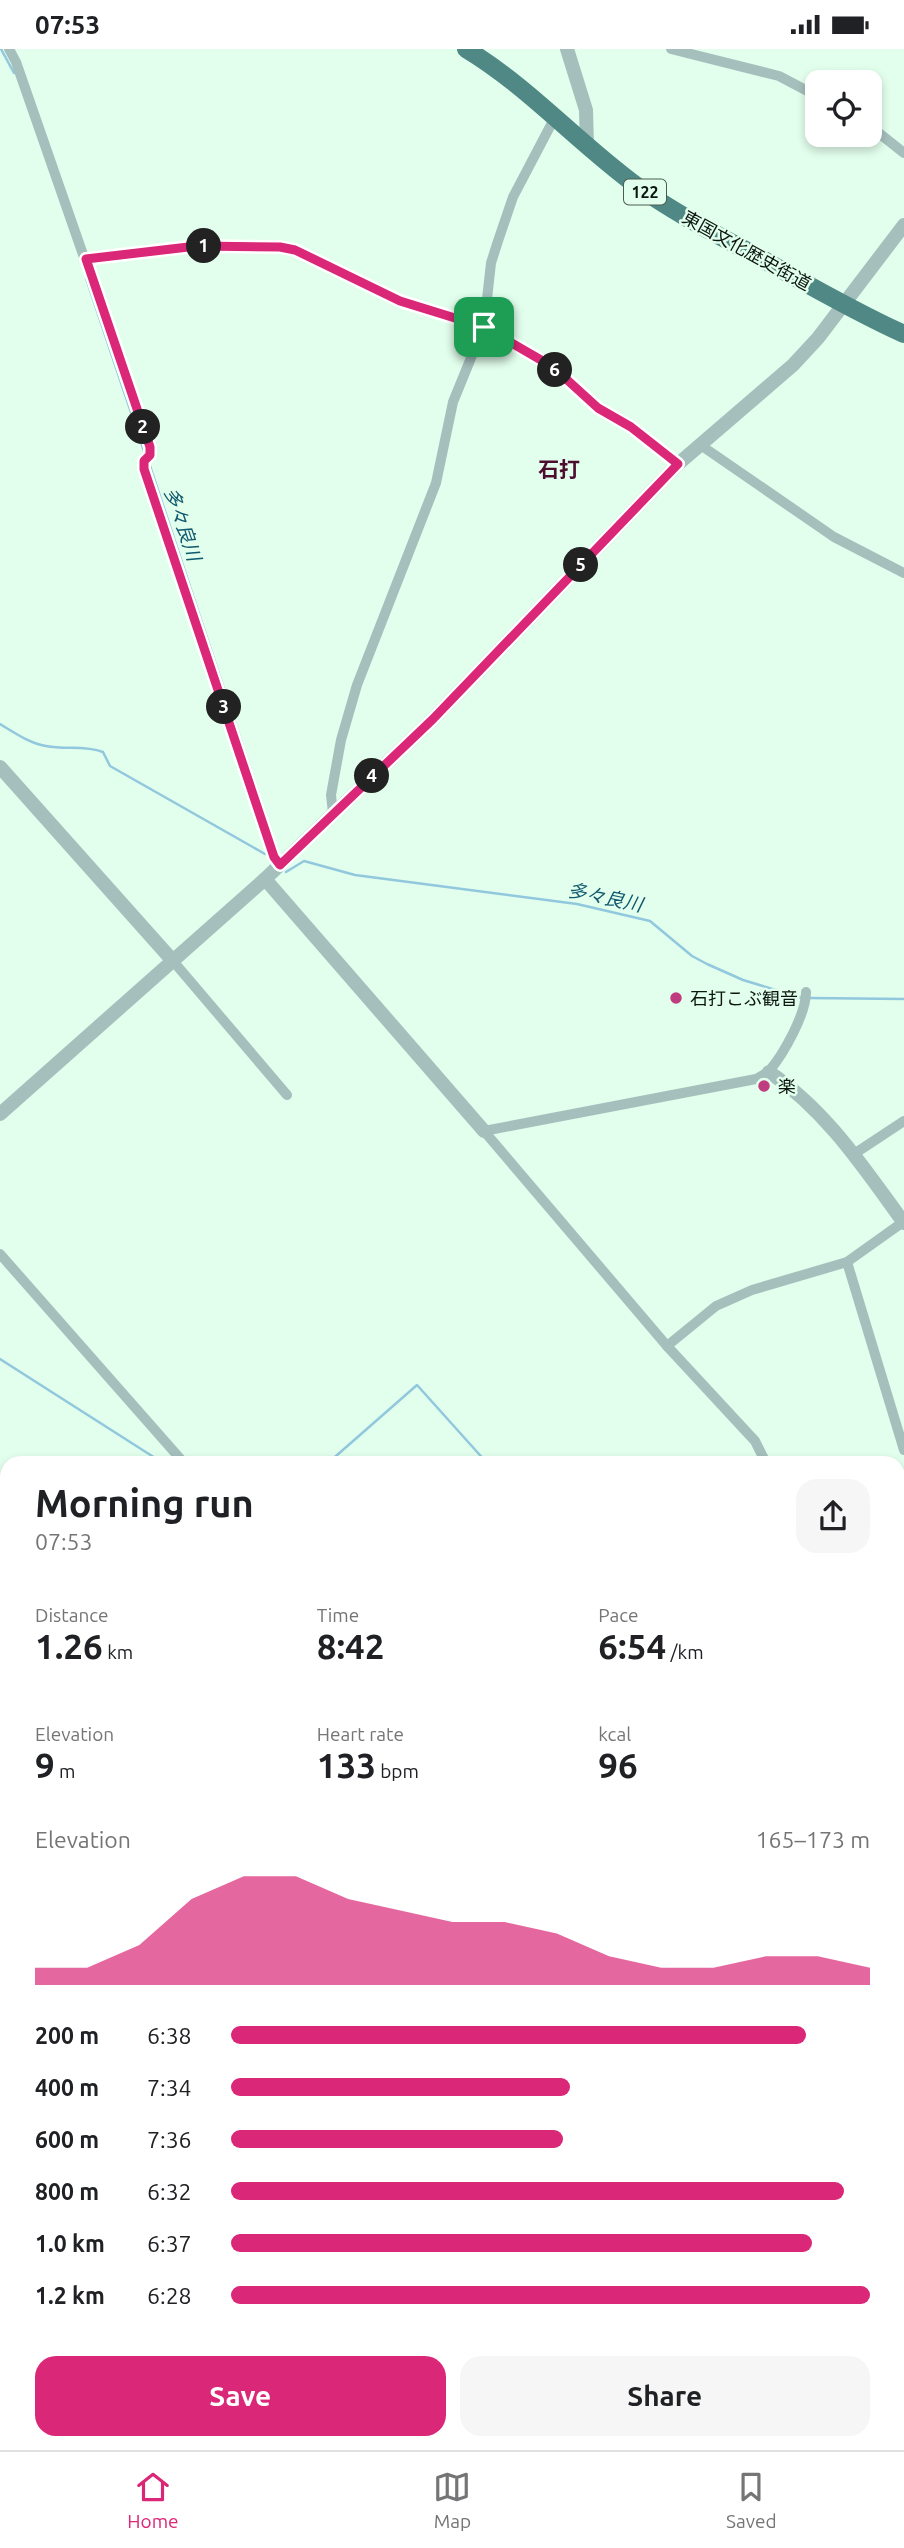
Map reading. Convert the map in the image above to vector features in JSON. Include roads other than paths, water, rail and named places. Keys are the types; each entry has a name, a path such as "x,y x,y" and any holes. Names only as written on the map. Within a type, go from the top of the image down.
{"highway":[{"name":"東国文化歴史街道","path":"466,49 486,61 639,188 668,207 845,305 904,334"}],"street":[{"path":"9,49 86,259 150,447 150,455 144,461 144,469 274,857 280,865"},
{"path":"567,49 586,110 587,147"},
{"path":"671,49 779,76 805,90"},
{"path":"333,813 331,795 341,740 357,684 436,483 453,402 484,327 491,263 498,241 513,197 555,117"},
{"path":"882,136 904,153"},
{"path":"0,1114 280,865 433,719 678,464 793,365 845,305 904,225"},
{"path":"86,259 197,246 280,247 295,250 400,301 484,327 553,367 598,408 631,427 678,464"},
{"path":"699,444 834,537 904,573"},
{"path":"0,767 173,961 287,1095"},
{"path":"265,879 667,1346 755,1441 762,1456"},
{"path":"484,1131 756,1079 769,1072 788,1042 806,1003 806,992"},
{"path":"667,1346 716,1306 752,1290 847,1262 904,1222 854,1154 811,1105 769,1072"},
{"path":"854,1154 904,1121"},
{"path":"0,1254 178,1456"},
{"path":"847,1262 904,1450"}],"waterway":[{"name":"多々良川","path":"1,49 14,73"},
{"name":"多々良川","path":"86,278 145,454"},
{"name":"多々良川","path":"149,463 278,852"},
{"path":"0,724 40,745 103,752 110,766 265,854"},
{"name":"多々良川","path":"286,872 304,861 355,875 577,904 650,921 692,956 707,964 743,980 802,998"},
{"name":"多々良川","path":"809,998 904,999"},
{"path":"0,1359 152,1456"},
{"path":"336,1456 417,1385 481,1456"}],"place":[{"name":"石打こぶ観音","path":"676,998"},
{"name":"楽","path":"764,1086"}],"district":[{"name":"石打","path":"559,469"}]}
